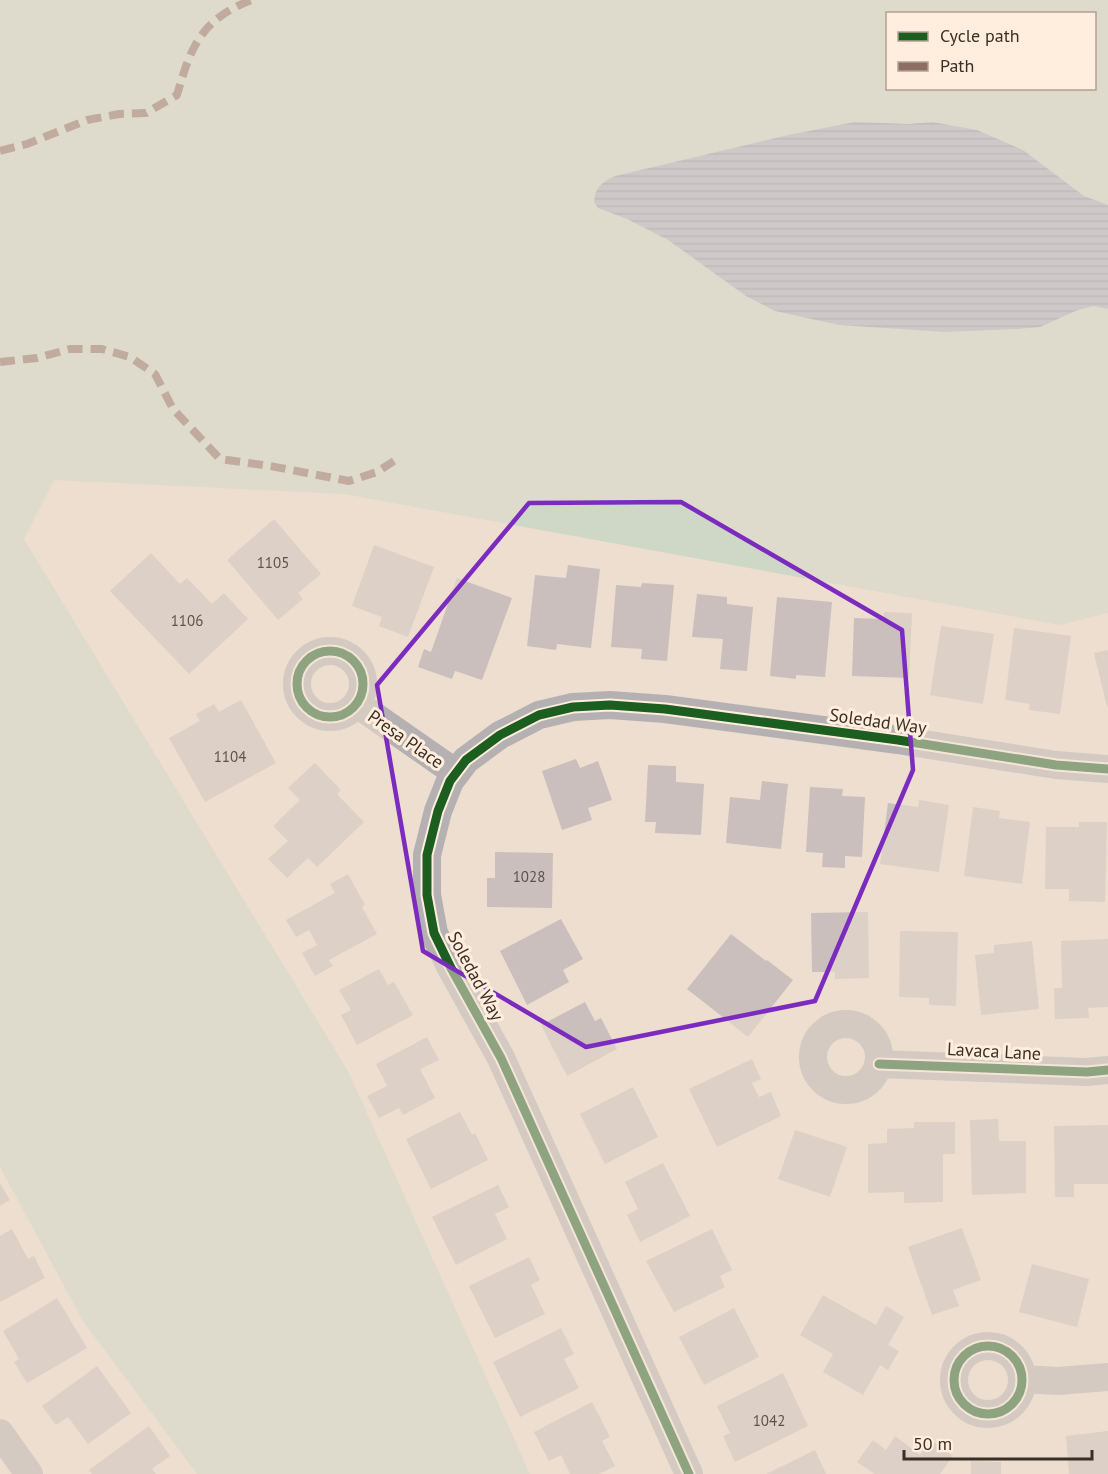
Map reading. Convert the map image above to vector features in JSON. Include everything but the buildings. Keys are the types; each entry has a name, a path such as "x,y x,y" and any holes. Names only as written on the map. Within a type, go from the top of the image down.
{"street":[{"name":"Presa Place","path":"357,704 456,773"},
{"name":"Soledad Way","path":"689,1474 501,1058 434,933 427,895 427,855 438,811 450,781 466,760 500,735 539,715 573,707 610,705 665,709 898,740 1056,765 1108,769"},
{"name":"Lavaca Lane","path":"879,1064 1087,1072 1108,1070"},
{"path":"1022,1379 1058,1381 1108,1377"},
{"path":"0,1433 29,1474"}],"highlighted area":[{"path":"681,502 902,630 913,770 815,1001 586,1047 423,951 377,685 529,503"}],"green space":[{"path":"0,0 1108,0 1108,613 1060,625 344,494 54,480 24,539 348,1071 530,1474 197,1474 83,1321 0,1167"}],"water":[{"path":"855,122 908,124 932,122 977,130 1023,150 1084,196 1108,205 1108,309 1094,306 1078,310 1040,327 1018,329 945,332 839,325 775,311 746,296 668,240 627,219 598,208 594,202 600,186 615,176 788,135"}],"marked path":[{"path":"0,151 27,144 87,120 119,114 146,113 177,95 187,62 200,37 220,16 251,0"},
{"path":"0,362 37,358 70,349 102,349 130,357 155,374 173,409 220,459 349,481 377,472 394,461"}],"cycle path":[{"path":"323,651 337,651 349,656 358,665 363,684 361,697 354,708 337,717 323,717 311,712 302,703 297,691 297,677 302,665 311,656 323,651"},
{"path":"689,1474 501,1058 434,933 427,895 427,855 438,811 450,781 466,760 500,735 539,715 573,707 610,705 665,709 898,740 1056,765 1108,769"},
{"path":"879,1064 1087,1072 1108,1070"},
{"path":"988,1346 1001,1349 1012,1356 1019,1367 1022,1380 1019,1393 1012,1404 1001,1411 988,1414 975,1411 964,1404 957,1393 954,1380 957,1367 964,1356 975,1349 988,1346"}]}
